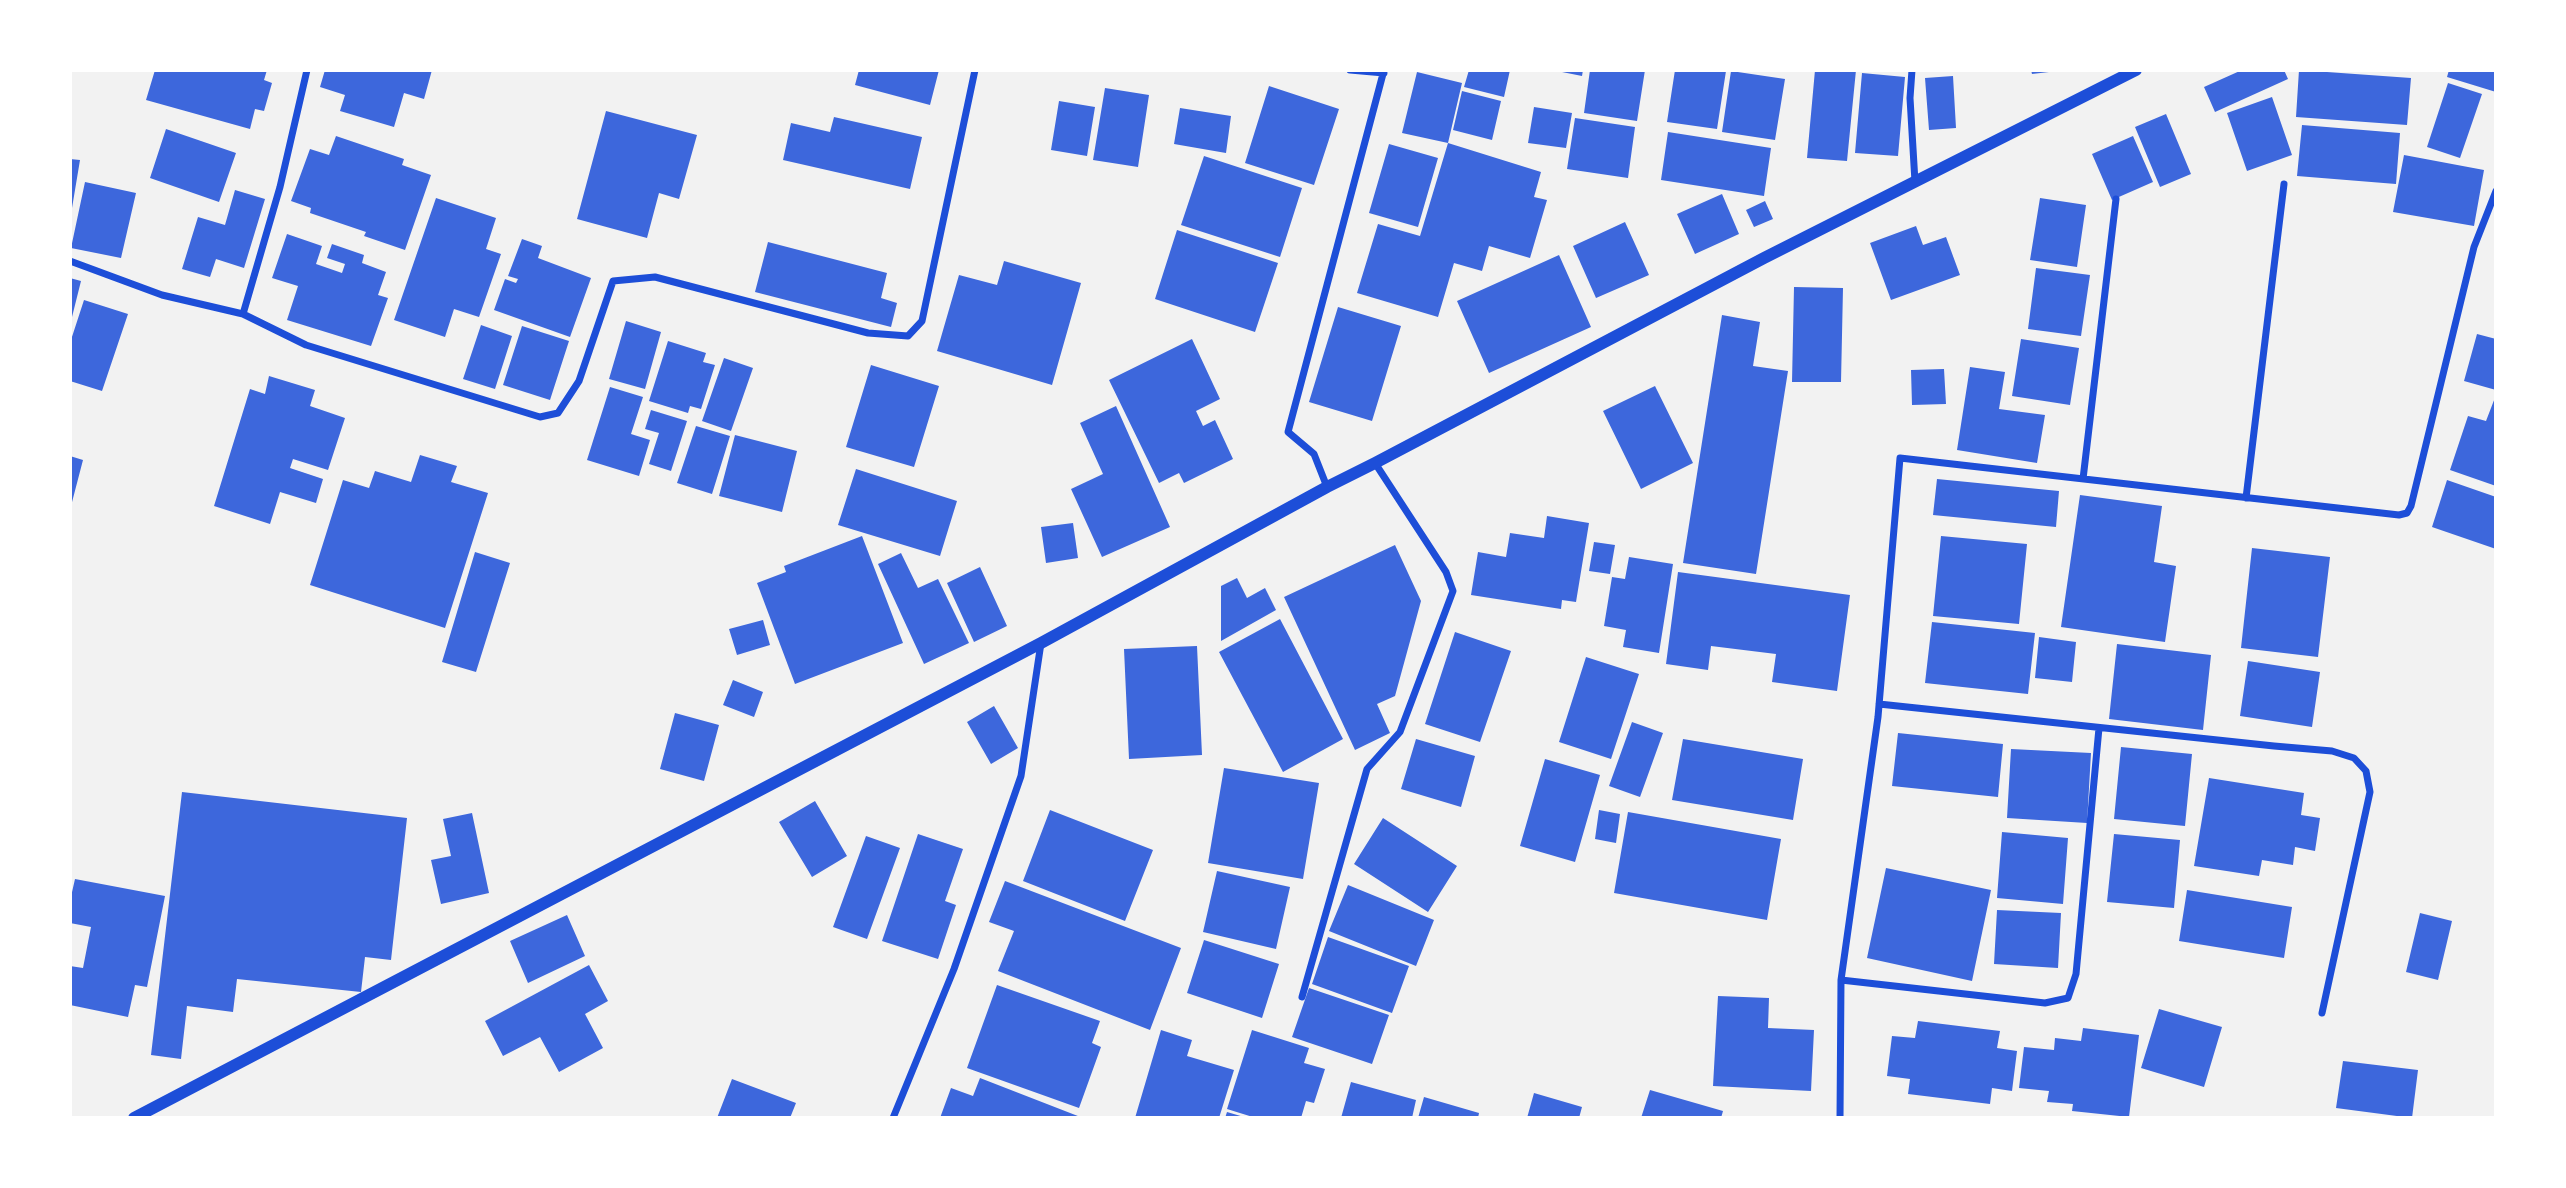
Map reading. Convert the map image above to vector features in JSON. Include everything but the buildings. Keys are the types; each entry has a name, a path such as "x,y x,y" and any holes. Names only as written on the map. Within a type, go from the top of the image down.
{"street":[{"path":"243,314 280,187 307,70"},
{"path":"70,261 162,295 243,314 306,345 540,417 558,413 579,381 613,281 654,277 868,333 908,337 922,321 975,70"},
{"path":"1326,487 1314,454 1288,432 1384,71 1350,70"},
{"path":"1912,70 1910,98 1915,183"},
{"path":"134,1118 1041,643 1326,487 1764,258 2136,70"},
{"path":"2246,498 2284,184"},
{"path":"1840,1118 1841,980 1878,704 1900,458 2399,516 2407,513 2411,506 2474,247 2496,191"},
{"path":"2083,479 2116,199"},
{"path":"1302,997 1367,769 1401,732 1453,592 1446,572 1375,463"},
{"path":"893,1118 954,969 1021,776 1041,643"},
{"path":"1878,704 2332,751 2354,758 2366,771 2370,793 2322,1013"},
{"path":"1841,980 2045,1003 2068,998 2076,974 2099,727"}]}
